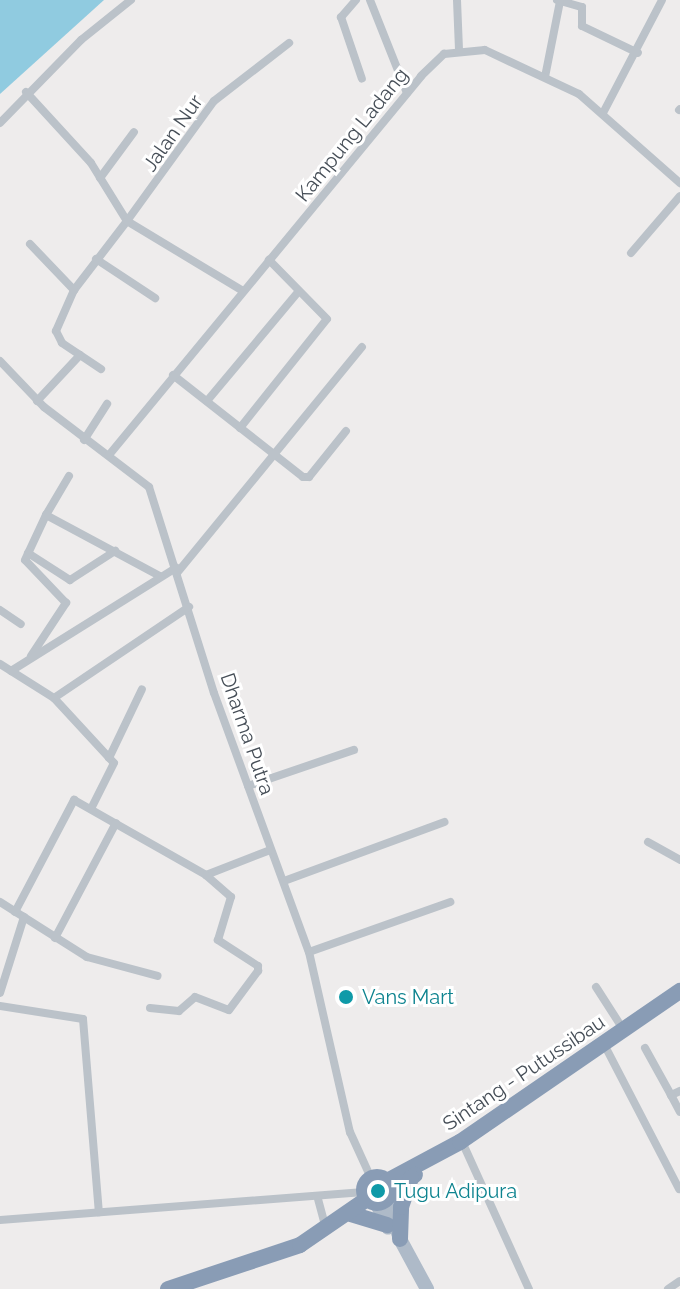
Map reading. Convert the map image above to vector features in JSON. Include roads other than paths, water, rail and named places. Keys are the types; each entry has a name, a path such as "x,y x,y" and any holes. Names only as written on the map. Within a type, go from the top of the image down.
{"highway":[{"name":"Sintang - Putussibau","path":"168,1289 271,1257 325,1231 377,1192 460,1142 680,991"},
{"name":"Sintang - Putussibau","path":"377,1192 412,1177 464,1146 680,1000"},
{"path":"400,1239 401,1207 412,1177"},
{"path":"351,1214 387,1225"}],"main road":[{"path":"377,1192 387,1225 420,1289"},
{"path":"377,1192 427,1289"}],"street":[{"path":"0,123 26,92 131,0"},
{"path":"356,0 341,17 362,79"},
{"path":"370,0 407,93"},
{"path":"457,0 459,49 496,54 545,77 603,113 680,183"},
{"path":"603,113 638,53 662,0"},
{"path":"545,77 559,1 582,3 582,26 638,53"},
{"name":"Jalan Nur","path":"80,355 56,335 74,290 214,101 289,43"},
{"name":"Kampung Ladang","path":"109,455 432,63 459,49"},
{"path":"26,92 100,178 127,221 243,291"},
{"path":"100,178 134,132"},
{"path":"631,253 680,196"},
{"path":"30,244 74,290"},
{"path":"96,259 155,298"},
{"path":"240,428 326,321 327,315 269,260"},
{"path":"207,401 299,291"},
{"path":"11,671 160,576 176,570 362,347"},
{"path":"37,401 80,355 101,369"},
{"name":"Dharma Putra","path":"0,361 37,401 149,487 270,850 309,952 353,1142 377,1192"},
{"path":"173,375 274,454 309,477 346,431"},
{"path":"84,440 107,404"},
{"path":"28,660 66,603 26,561 46,515 69,476"},
{"path":"46,515 160,576"},
{"path":"28,553 70,580 115,551"},
{"path":"54,698 189,607"},
{"path":"0,610 21,624"},
{"path":"0,664 54,698 109,758 113,770 92,807"},
{"path":"109,758 142,689"},
{"path":"248,786 354,750"},
{"path":"15,912 72,802 92,807 206,875 230,894 218,940 258,971 229,1010 195,997 179,1011 150,1008"},
{"path":"284,881 444,822"},
{"path":"55,938 116,823"},
{"path":"648,842 680,860"},
{"path":"206,875 270,850"},
{"path":"0,902 55,938 100,962 158,976"},
{"path":"309,952 450,902"},
{"path":"0,993 24,917"},
{"path":"596,987 623,1029"},
{"path":"0,1006 83,1019 99,1212"},
{"path":"606,1048 679,1189"},
{"path":"645,1048 676,1093 680,1112"},
{"path":"464,1146 529,1289"},
{"path":"0,1220 318,1199 377,1192"},
{"path":"318,1199 325,1231"},
{"path":"668,1289 680,1281"}],"water":[{"path":"0,0 104,0 0,94"}],"place":[{"name":"Vans Mart","path":"346,997"},
{"name":"Tugu Adipura","path":"378,1191"}]}
